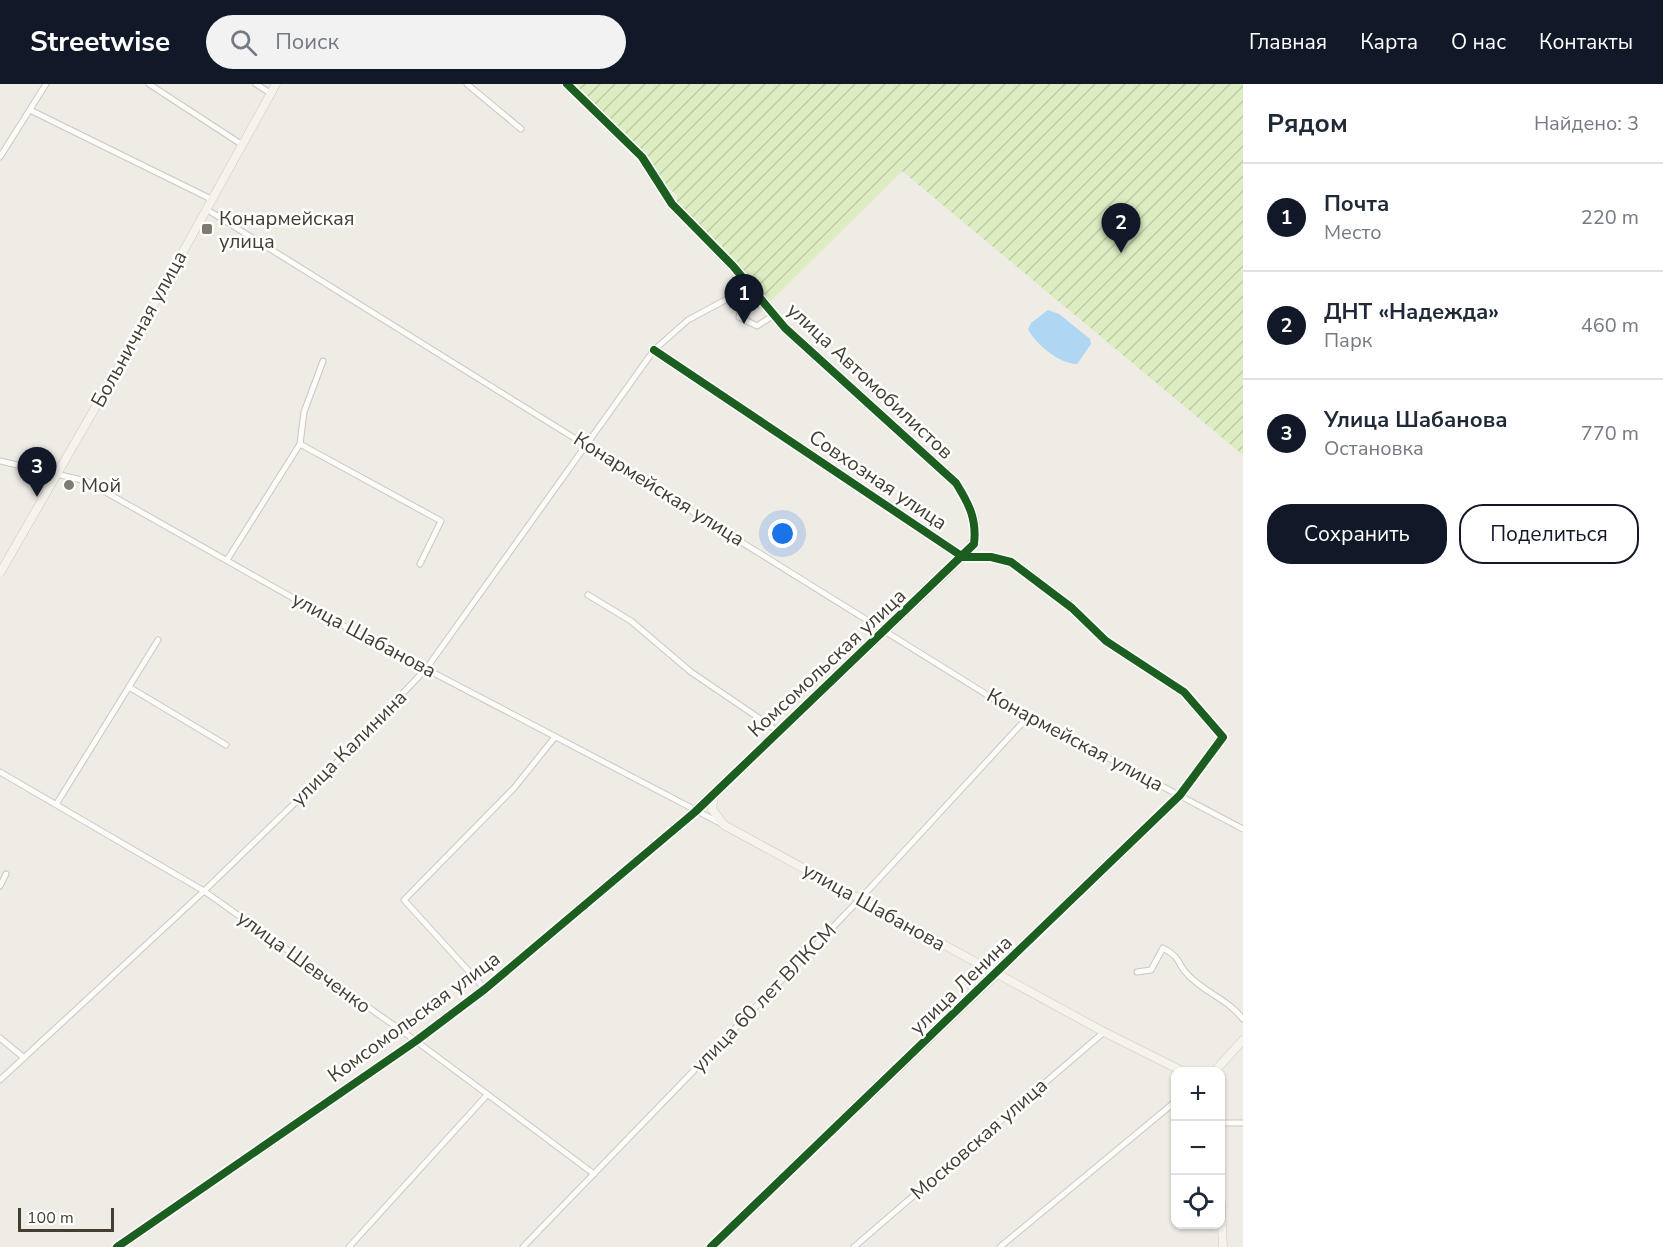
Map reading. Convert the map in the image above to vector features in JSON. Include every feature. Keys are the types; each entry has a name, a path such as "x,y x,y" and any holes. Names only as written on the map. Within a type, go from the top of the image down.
{"street":[{"path":"0,157 46,84"},
{"path":"149,84 241,144"},
{"path":"256,84 270,93"},
{"name":"Больничная улица","path":"0,573 59,473 276,84"},
{"path":"467,84 521,129"},
{"name":"улица Автомобилистов","path":"567,84 642,157 672,204 733,266 785,328 956,483 969,504 975,520 974,544 963,557"},
{"path":"30,110 211,199"},
{"name":"Конармейская улица","path":"206,209 1026,719 1061,733 1243,829"},
{"name":"улица Калинина","path":"0,1080 204,891 335,764 426,669 654,350 688,320 729,298 759,297"},
{"path":"743,299 739,317 757,326 774,315"},
{"name":"Совхозная улица","path":"654,350 963,557"},
{"path":"227,560 300,444 304,412 323,361"},
{"path":"300,444 441,521 420,564"},
{"name":"улица Шабанова","path":"0,461 86,480 426,669 861,898 1104,1032 1176,1067"},
{"name":"Комсомольская улица","path":"117,1247 416,1041 485,988 695,812 963,557"},
{"name":"улица Ленина","path":"711,1247 997,974 1180,795 1223,737 1184,692 1107,641 1072,608 1011,562 991,557 963,557"},
{"path":"588,595 631,621 692,672 778,731"},
{"path":"57,803 158,640"},
{"path":"129,687 226,745"},
{"name":"улица 60 лет ВЛКСМ","path":"523,1247 861,898 1026,719"},
{"path":"485,988 404,900 514,788 555,737"},
{"name":"улица Шевченко","path":"0,772 57,803 204,891 416,1041 594,1174"},
{"name":"улица Шабанова","path":"714,794 712,809 724,825"},
{"path":"0,886 6,874"},
{"path":"1137,972 1151,970 1163,948 1178,957 1188,975 1225,999 1243,1019"},
{"name":"Московская улица","path":"854,1247 1104,1032"},
{"path":"0,1038 23,1057"},
{"path":"1212,1067 1222,1061 1243,1040"},
{"path":"1219,1067 1222,1061"},
{"path":"349,1247 487,1095"},
{"path":"1000,1247 1171,1105"},
{"path":"1225,1124 1243,1123"},
{"path":"1221,1229 1221,1245"}],"green space":[{"path":"565,84 1243,84 1243,455 902,171 769,303 674,202 678,197"}],"water":[{"path":"1048,310 1059,314 1090,339 1091,344 1077,364 1056,357 1031,335 1028,329 1031,323"}],"cycle path":[{"path":"117,1247 416,1041 485,989 695,812 974,544 975,535 971,512 956,483 785,328 733,266 672,204 642,157 567,84"},
{"path":"654,350 963,557 991,557 1011,562 1072,608 1106,641 1184,692 1223,737 1180,795 711,1247"}],"place":[{"name":"Конармейская улица","path":"207,229"},
{"name":"ДНТ «Надежда»","path":"1121,253"},
{"name":"Почта","path":"744,324"},
{"name":"Мой","path":"69,485"},
{"name":"Улица Шабанова","path":"37,497"}]}
